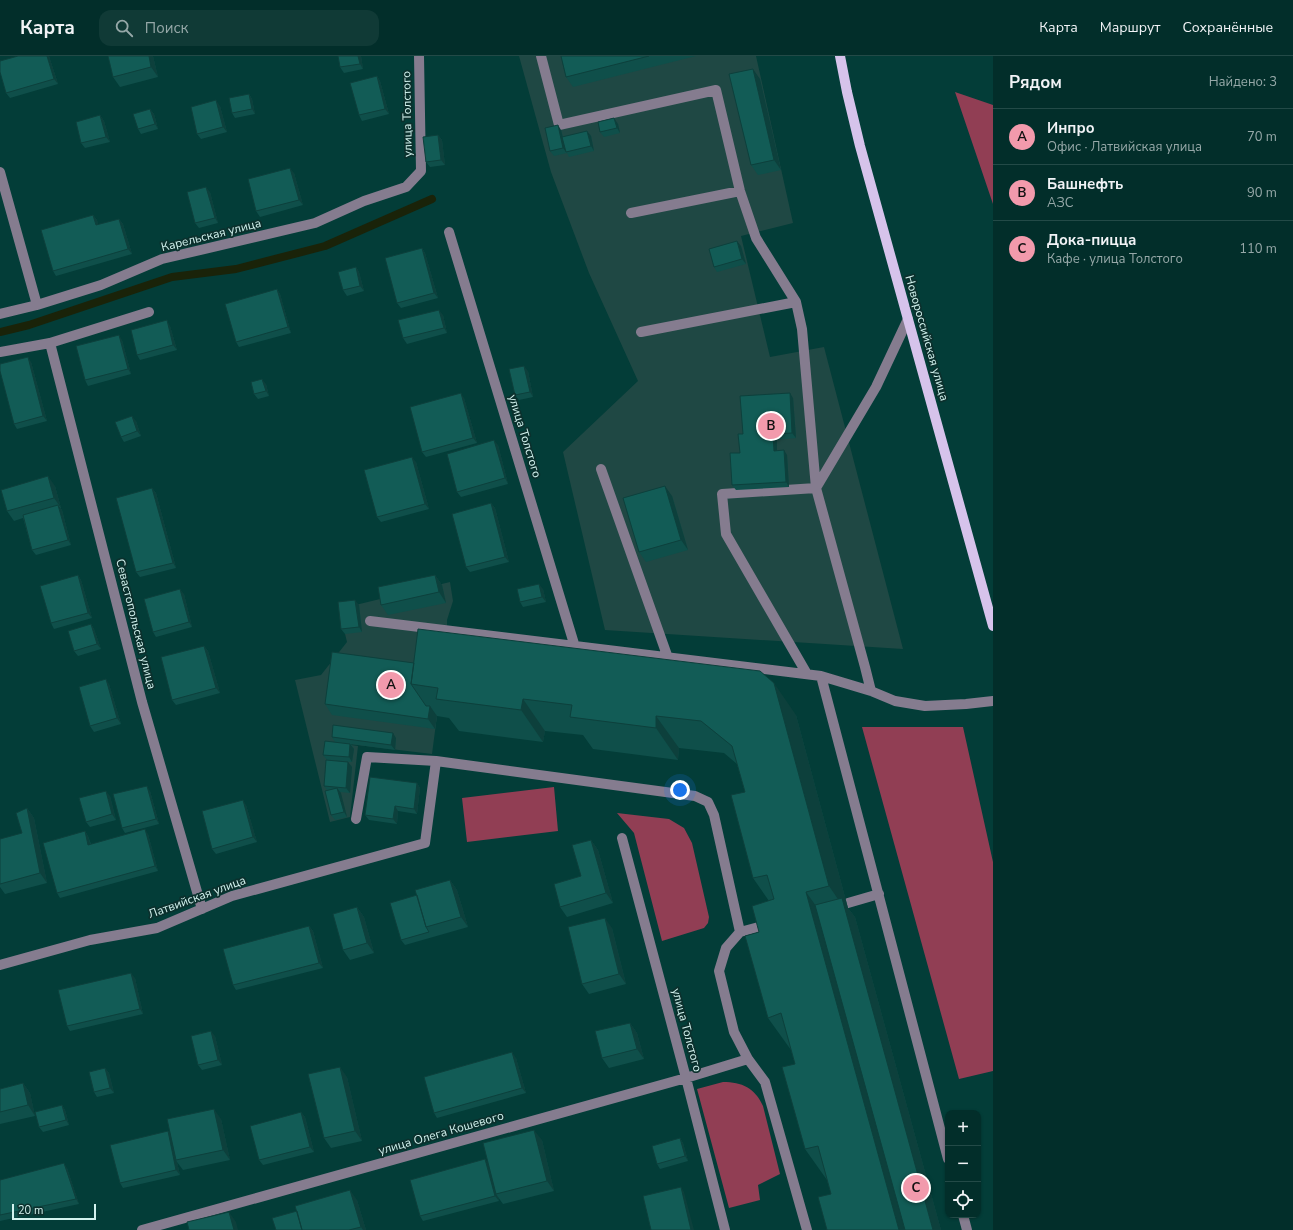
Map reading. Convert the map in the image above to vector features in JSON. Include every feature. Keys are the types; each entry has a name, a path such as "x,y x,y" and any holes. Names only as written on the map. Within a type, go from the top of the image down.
{"main road":[{"name":"Новороссийская улица","path":"840,56 860,146 993,626"}],"street":[{"name":"улица Толстого","path":"419,56 421,171"},
{"path":"541,56 560,125 716,90 740,191 756,238 796,302 802,329 816,488 866,667 871,691"},
{"name":"Карельская улица","path":"0,314 37,305 101,285 162,259 316,223 364,201 406,187 421,171"},
{"path":"0,172 37,305"},
{"path":"631,213 740,191"},
{"name":"улица Толстого","path":"449,232 575,647"},
{"path":"641,332 796,302"},
{"path":"0,352 50,343 149,312"},
{"path":"816,488 876,387 908,319"},
{"name":"Севастопольская улица","path":"50,343 142,702 202,909"},
{"path":"601,469 668,658"},
{"path":"807,674 726,534 722,494 816,488"},
{"path":"370,621 821,676 871,691 895,701 925,706 993,701"},
{"path":"821,676 945,1147"},
{"path":"356,819 367,758 436,761 695,796 708,802 714,815 740,932"},
{"name":"Латвийская улица","path":"0,964 90,940 157,928 232,896 425,844 436,761"},
{"name":"улица Толстого","path":"622,838 725,1230"},
{"path":"848,903 879,894"},
{"path":"778,922 740,932 726,948 719,971 734,1032 748,1059 766,1082 807,1230"},
{"name":"улица Олега Кошевого","path":"142,1230 686,1078 748,1059"},
{"path":"964,1218 966,1230"}],"shaded area":[{"path":"519,56 756,56 793,223 741,236 770,357 824,347 903,649 605,630 563,452 638,381 589,273 551,172"},
{"path":"955,92 993,105 993,204"},
{"path":"450,582 453,601 447,620 447,630 433,716 437,716 432,754 324,741 358,746 350,817 330,822 295,680 321,675 347,642 339,609"},
{"path":"862,727 963,727 993,862 993,1071 959,1079"},
{"path":"554,787 558,831 467,842 462,798"},
{"path":"617,813 669,819 684,828 692,843 709,917 708,923 704,928 662,941 634,833"},
{"path":"723,1082 736,1083 747,1087 752,1090 760,1100 763,1106 780,1174 758,1185 760,1200 729,1208 697,1089"}],"building":[{"path":"18,56 47,56 54,79 6,93 0,72 0,61"},
{"path":"108,56 149,56 151,67 113,77"},
{"path":"338,56 358,56 360,64 340,67"},
{"path":"561,56 649,56 566,77"},
{"path":"753,69 774,160 751,165 729,74"},
{"path":"377,76 385,109 359,115 350,83"},
{"path":"249,94 252,109 232,113 229,98"},
{"path":"216,100 223,127 197,134 191,107"},
{"path":"150,109 155,124 138,129 133,114"},
{"path":"100,115 106,137 81,143 76,122"},
{"path":"614,118 617,128 600,132 598,122"},
{"path":"558,125 563,148 550,151 545,128"},
{"path":"587,131 591,146 566,152 562,137"},
{"path":"438,135 441,160 426,162 423,137"},
{"path":"290,168 299,200 256,211 248,179"},
{"path":"206,187 215,218 195,223 187,192"},
{"path":"93,215 96,225 119,219 128,249 53,271 41,230"},
{"path":"737,241 742,259 714,267 709,249"},
{"path":"422,248 434,293 397,303 385,258"},
{"path":"356,267 360,286 343,290 338,272"},
{"path":"277,289 288,327 236,342 225,304"},
{"path":"439,310 444,328 403,338 398,320"},
{"path":"167,320 173,345 137,355 131,330"},
{"path":"119,335 128,369 85,380 76,346"},
{"path":"28,357 43,416 14,424 0,371 0,364"},
{"path":"524,366 530,392 515,395 509,369"},
{"path":"262,379 266,391 254,394 251,382"},
{"path":"461,393 473,438 422,452 410,407"},
{"path":"790,393 792,433 773,434 774,451 784,450 786,482 732,485 730,453 740,453 738,434 743,434 740,396"},
{"path":"132,416 137,431 121,437 115,422"},
{"path":"494,440 505,478 457,492 447,454"},
{"path":"412,457 425,504 377,517 364,470"},
{"path":"48,476 54,498 7,511 1,490"},
{"path":"665,486 681,540 639,552 623,498"},
{"path":"152,488 173,563 136,572 116,498"},
{"path":"491,503 505,557 466,567 452,514"},
{"path":"58,505 68,540 32,550 23,515"},
{"path":"78,575 88,613 51,623 40,586"},
{"path":"435,575 439,592 381,605 378,587"},
{"path":"539,584 542,597 520,602 517,589"},
{"path":"180,589 189,622 153,632 144,599"},
{"path":"355,600 359,627 341,629 338,602"},
{"path":"91,624 97,644 74,651 68,631"},
{"path":"418,629 760,671 774,683 829,886 806,892 899,1230 827,1230 818,1197 831,1194 818,1146 805,1149 782,1067 795,1064 781,1013 768,1018 745,936 759,932 752,906 774,899 767,875 753,878 731,795 745,792 732,746 701,721 656,716 656,728 570,717 572,705 523,699 521,710 436,699 438,688 411,684"},
{"path":"204,646 216,688 172,700 161,657"},
{"path":"332,652 414,663 411,684 426,706 430,706 428,719 325,704"},
{"path":"106,679 117,718 90,726 79,687"},
{"path":"333,725 393,733 391,745 332,737"},
{"path":"325,741 350,744 349,757 323,755"},
{"path":"326,760 348,762 346,788 324,786"},
{"path":"370,777 417,783 414,809 395,806 393,819 365,815"},
{"path":"147,786 156,819 122,828 113,794"},
{"path":"337,788 344,812 331,815 325,791"},
{"path":"106,791 112,814 86,822 79,798"},
{"path":"243,800 253,837 212,849 202,811"},
{"path":"27,808 40,873 0,884 0,839 22,833 16,813"},
{"path":"145,829 155,866 57,893 43,843 85,831 88,845"},
{"path":"591,840 606,893 560,907 554,884 581,876 572,845"},
{"path":"450,880 461,917 426,927 415,890"},
{"path":"417,895 426,927 429,932 401,940 390,903"},
{"path":"842,898 933,1230 905,1230 815,905"},
{"path":"357,907 367,943 343,950 333,914"},
{"path":"605,918 619,974 582,984 568,927"},
{"path":"309,926 319,963 233,985 223,949"},
{"path":"131,973 140,1009 67,1026 58,990"},
{"path":"630,1023 637,1049 602,1058 595,1031"},
{"path":"211,1031 218,1060 198,1065 191,1036"},
{"path":"512,1052 522,1088 434,1113 424,1077"},
{"path":"340,1067 355,1131 324,1138 308,1074"},
{"path":"105,1068 110,1088 94,1092 89,1072"},
{"path":"23,1083 28,1105 0,1112 0,1089"},
{"path":"62,1105 66,1120 39,1127 35,1112"},
{"path":"214,1109 223,1150 176,1160 167,1119"},
{"path":"301,1112 310,1147 259,1160 250,1126"},
{"path":"534,1130 547,1181 496,1194 483,1143"},
{"path":"168,1131 176,1170 120,1183 110,1145"},
{"path":"680,1138 685,1156 657,1164 652,1146"},
{"path":"485,1159 495,1196 420,1216 410,1180"},
{"path":"64,1163 76,1199 0,1215 0,1180"},
{"path":"681,1187 691,1230 651,1230 643,1196"},
{"path":"350,1190 361,1227 349,1230 302,1230 295,1206"},
{"path":"297,1211 302,1230 276,1230 272,1218"},
{"path":"229,1212 234,1230 189,1230 187,1222"}],"waterway":[{"path":"0,332 29,325 172,277 236,269 325,246 432,199"}],"place":[{"name":"Башнефть","path":"771,426"},
{"name":"Инпро","path":"391,685"},
{"name":"Дока-пицца","path":"916,1188"}]}
